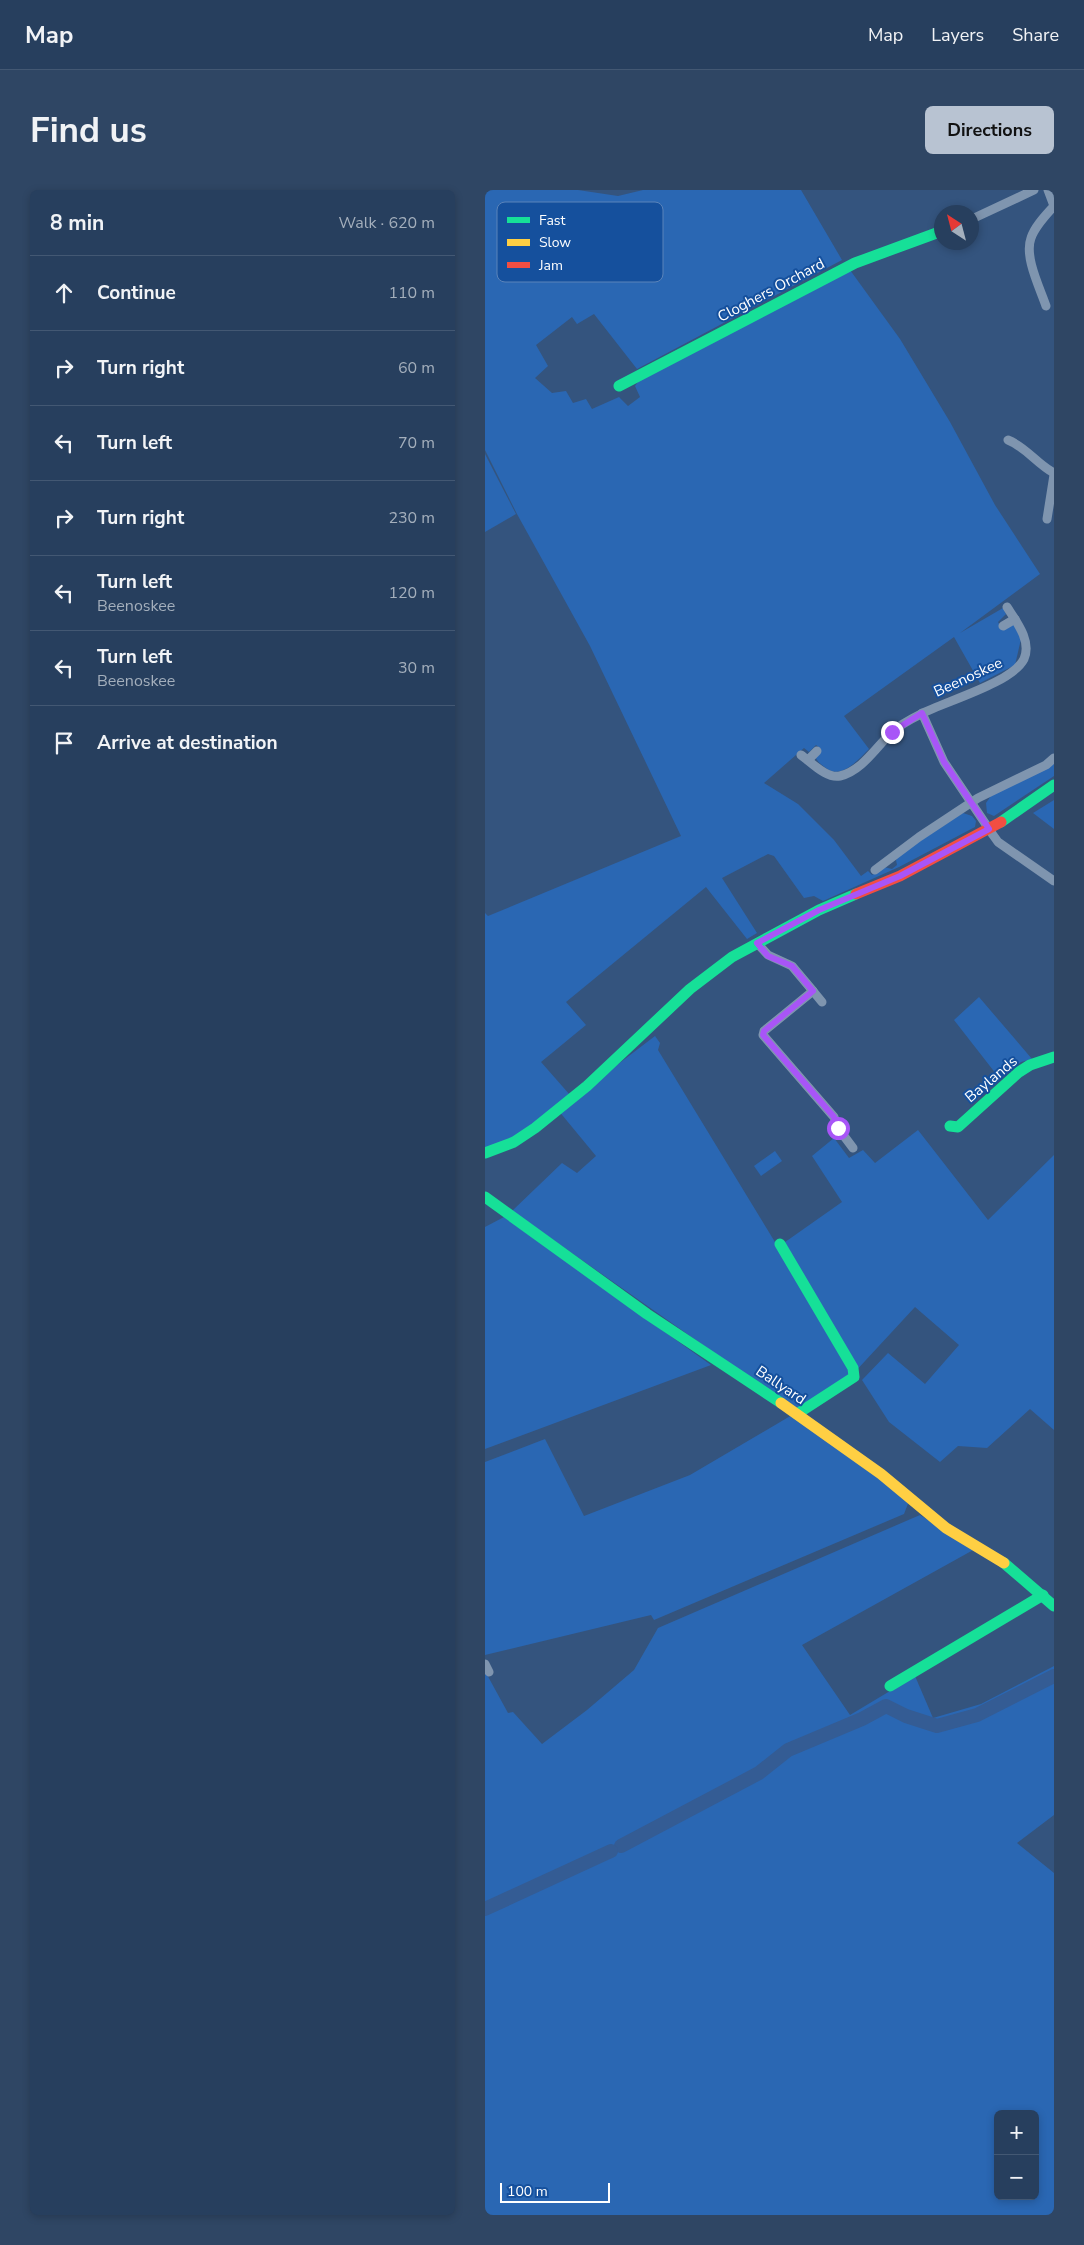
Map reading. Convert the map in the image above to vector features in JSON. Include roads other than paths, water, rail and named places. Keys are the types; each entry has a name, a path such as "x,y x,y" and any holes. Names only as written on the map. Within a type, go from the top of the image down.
{"street":[{"path":"979,214 1034,190"},
{"path":"1046,306 1031,264 1030,239 1041,220 1054,206 1048,190"},
{"name":"Cloghers Orchard","path":"619,386 855,263 934,234"},
{"path":"1008,440 1018,445 1042,467 1054,474 1047,519"},
{"name":"Beenoskee","path":"817,751 805,758 828,775 834,777 842,776 850,772 876,750 892,732 922,713 1000,680 1019,668 1025,656 1026,643 1007,607"},
{"path":"1003,626 1015,619"},
{"name":"Beenoskee","path":"922,713 944,762 989,829"},
{"path":"875,870 919,836 972,802 1046,765 1054,758"},
{"path":"485,1153 514,1142 535,1128 594,1079 689,988 732,957 819,910 900,876 989,829 1054,785"},
{"path":"989,829 999,842 1054,881"},
{"path":"757,943 768,956 792,966 822,1002"},
{"path":"813,991 764,1031 763,1035 834,1117 838,1128 853,1148"},
{"name":"Baylands","path":"950,1126 958,1127 1019,1072 1054,1057"},
{"name":"Ballyard","path":"485,1196 647,1314 797,1414 881,1474 947,1528 1012,1568 1054,1606"},
{"path":"780,1244 853,1368 853,1376 797,1414"},
{"path":"891,1686 1043,1595"}],"waterway":[{"path":"621,1846 759,1773 788,1750 862,1719 886,1706 906,1716 937,1726 977,1715 1054,1676"},
{"path":"485,1909 611,1851"}]}
